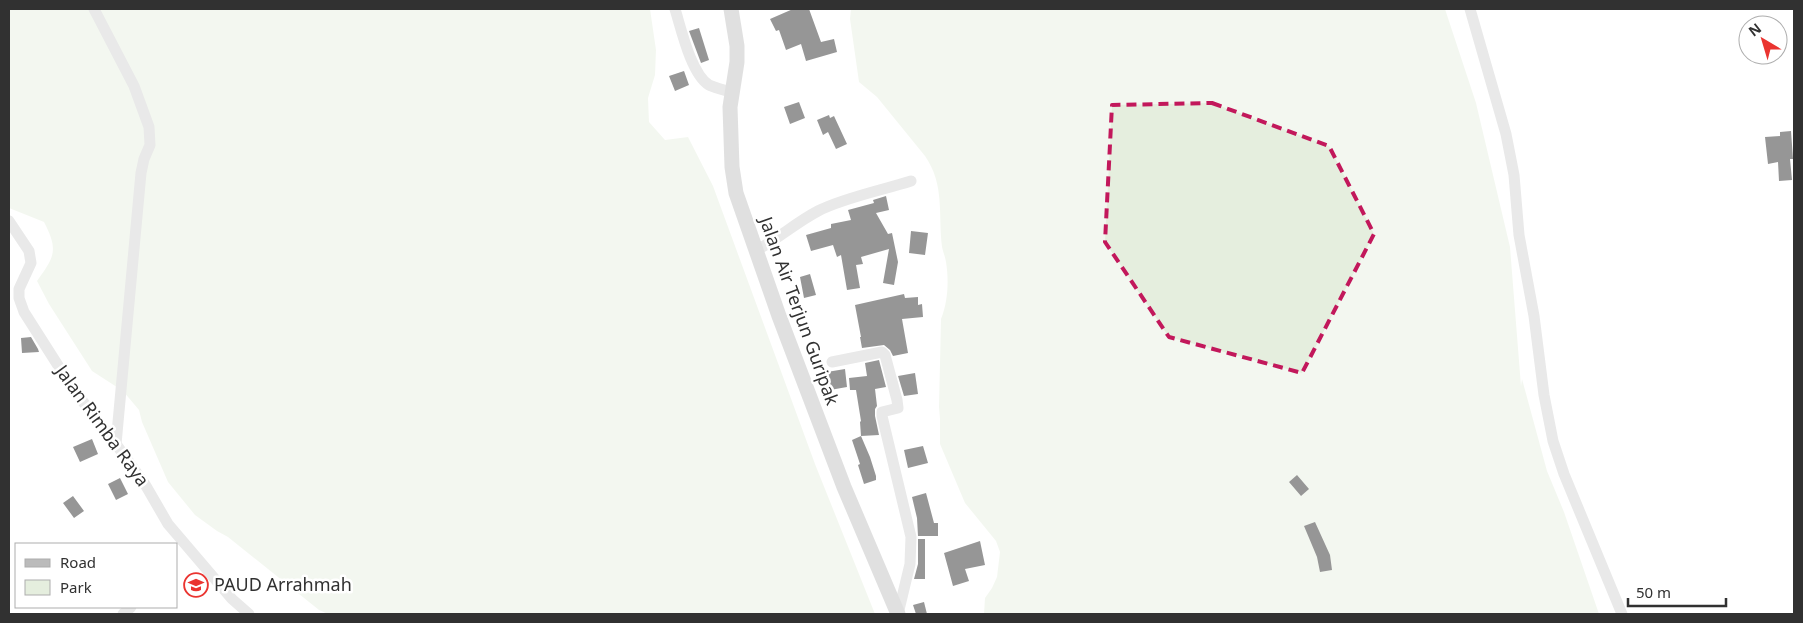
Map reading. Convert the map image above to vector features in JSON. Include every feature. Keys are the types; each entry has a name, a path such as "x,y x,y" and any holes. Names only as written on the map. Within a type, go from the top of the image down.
{"street":[{"path":"94,9 134,86 150,133 150,145 141,172 116,444"},
{"path":"675,9 695,68 709,85 731,92"},
{"name":"Jalan Air Terjun Guripak","path":"732,9 737,46 737,62 730,107 732,167 736,193 755,251 844,487 898,614"},
{"path":"1470,9 1508,142 1514,175 1519,235 1534,316 1544,395 1553,441 1564,474 1622,614"},
{"path":"755,251 828,206 911,181"},
{"name":"Jalan Rimba Raya","path":"9,221 29,251 31,263 18,289 24,312 73,389 146,486 178,543"},
{"path":"832,362 882,352 885,355 898,400 898,408 882,412 882,416 911,537 910,564 898,614"},
{"name":"Jalan Rimba Raya","path":"179,545 250,614"}],"highlighted area":[{"path":"1212,103 1329,146 1374,234 1302,373 1169,337 1105,242 1112,105"}],"green space":[{"path":"9,9 650,9 656,50 655,75 648,98 649,122 665,140 688,137 713,186 815,464 875,614 328,614 319,610 228,537 195,515 168,482 142,422 139,410 123,391 92,371 49,304 37,281 53,253 49,232 44,222 9,208"},
{"path":"851,9 1445,9 1476,103 1510,247 1521,386 1522,379 1547,471 1564,512 1599,614 984,614 985,598 997,577 1000,552 996,541 965,503 940,444 941,319 948,283 942,247 936,178 925,156 877,97 859,82 850,19"}],"building":[{"path":"793,9 809,9 821,42 834,39 837,52 806,61 801,44 786,50 779,30 776,31 770,19"},
{"path":"699,28 709,60 701,63 689,31"},
{"path":"684,71 689,85 675,91 669,76"},
{"path":"799,102 805,118 790,124 784,107"},
{"path":"829,115 830,118 834,116 847,144 836,149 828,132 823,135 817,120"},
{"path":"1791,131 1793,159 1790,159 1792,180 1779,181 1778,162 1768,164 1765,137 1780,136 1780,132"},
{"path":"886,196 889,210 876,213 888,234 892,233 898,262 894,285 883,283 889,249 861,257 863,264 856,265 860,288 847,290 841,255 837,257 833,245 811,251 806,235 831,228 831,224 851,220 848,210 874,203 873,200"},
{"path":"911,231 928,233 925,255 909,253"},
{"path":"810,274 816,295 804,298 800,277"},
{"path":"904,294 905,298 918,297 918,305 922,304 923,317 902,319 908,353 893,356 884,345 862,348 855,305"},
{"path":"31,337 39,352 22,353 21,338"},
{"path":"879,360 886,387 875,389 877,406 875,416 879,435 861,436 861,421 856,390 850,390 849,378 867,376 865,363"},
{"path":"845,369 847,387 830,390 827,372"},
{"path":"915,373 918,394 904,396 898,376"},
{"path":"861,436 876,476 876,480 864,484 852,440"},
{"path":"92,439 98,454 80,462 73,447"},
{"path":"923,446 928,463 908,468 904,450"},
{"path":"1297,475 1309,489 1301,496 1289,482"},
{"path":"120,478 128,494 116,500 108,484"},
{"path":"926,493 934,523 938,523 938,536 918,536 917,518 912,497"},
{"path":"73,496 84,511 74,518 63,503"},
{"path":"1315,522 1330,555 1332,570 1320,572 1317,557 1304,526"},
{"path":"918,539 925,539 925,579 914,579 918,564"},
{"path":"980,541 985,565 965,569 969,581 953,586 944,553"},
{"path":"924,602 927,614 916,614 913,605"}],"place":[{"name":"PAUD Arrahmah","path":"196,585"}]}
